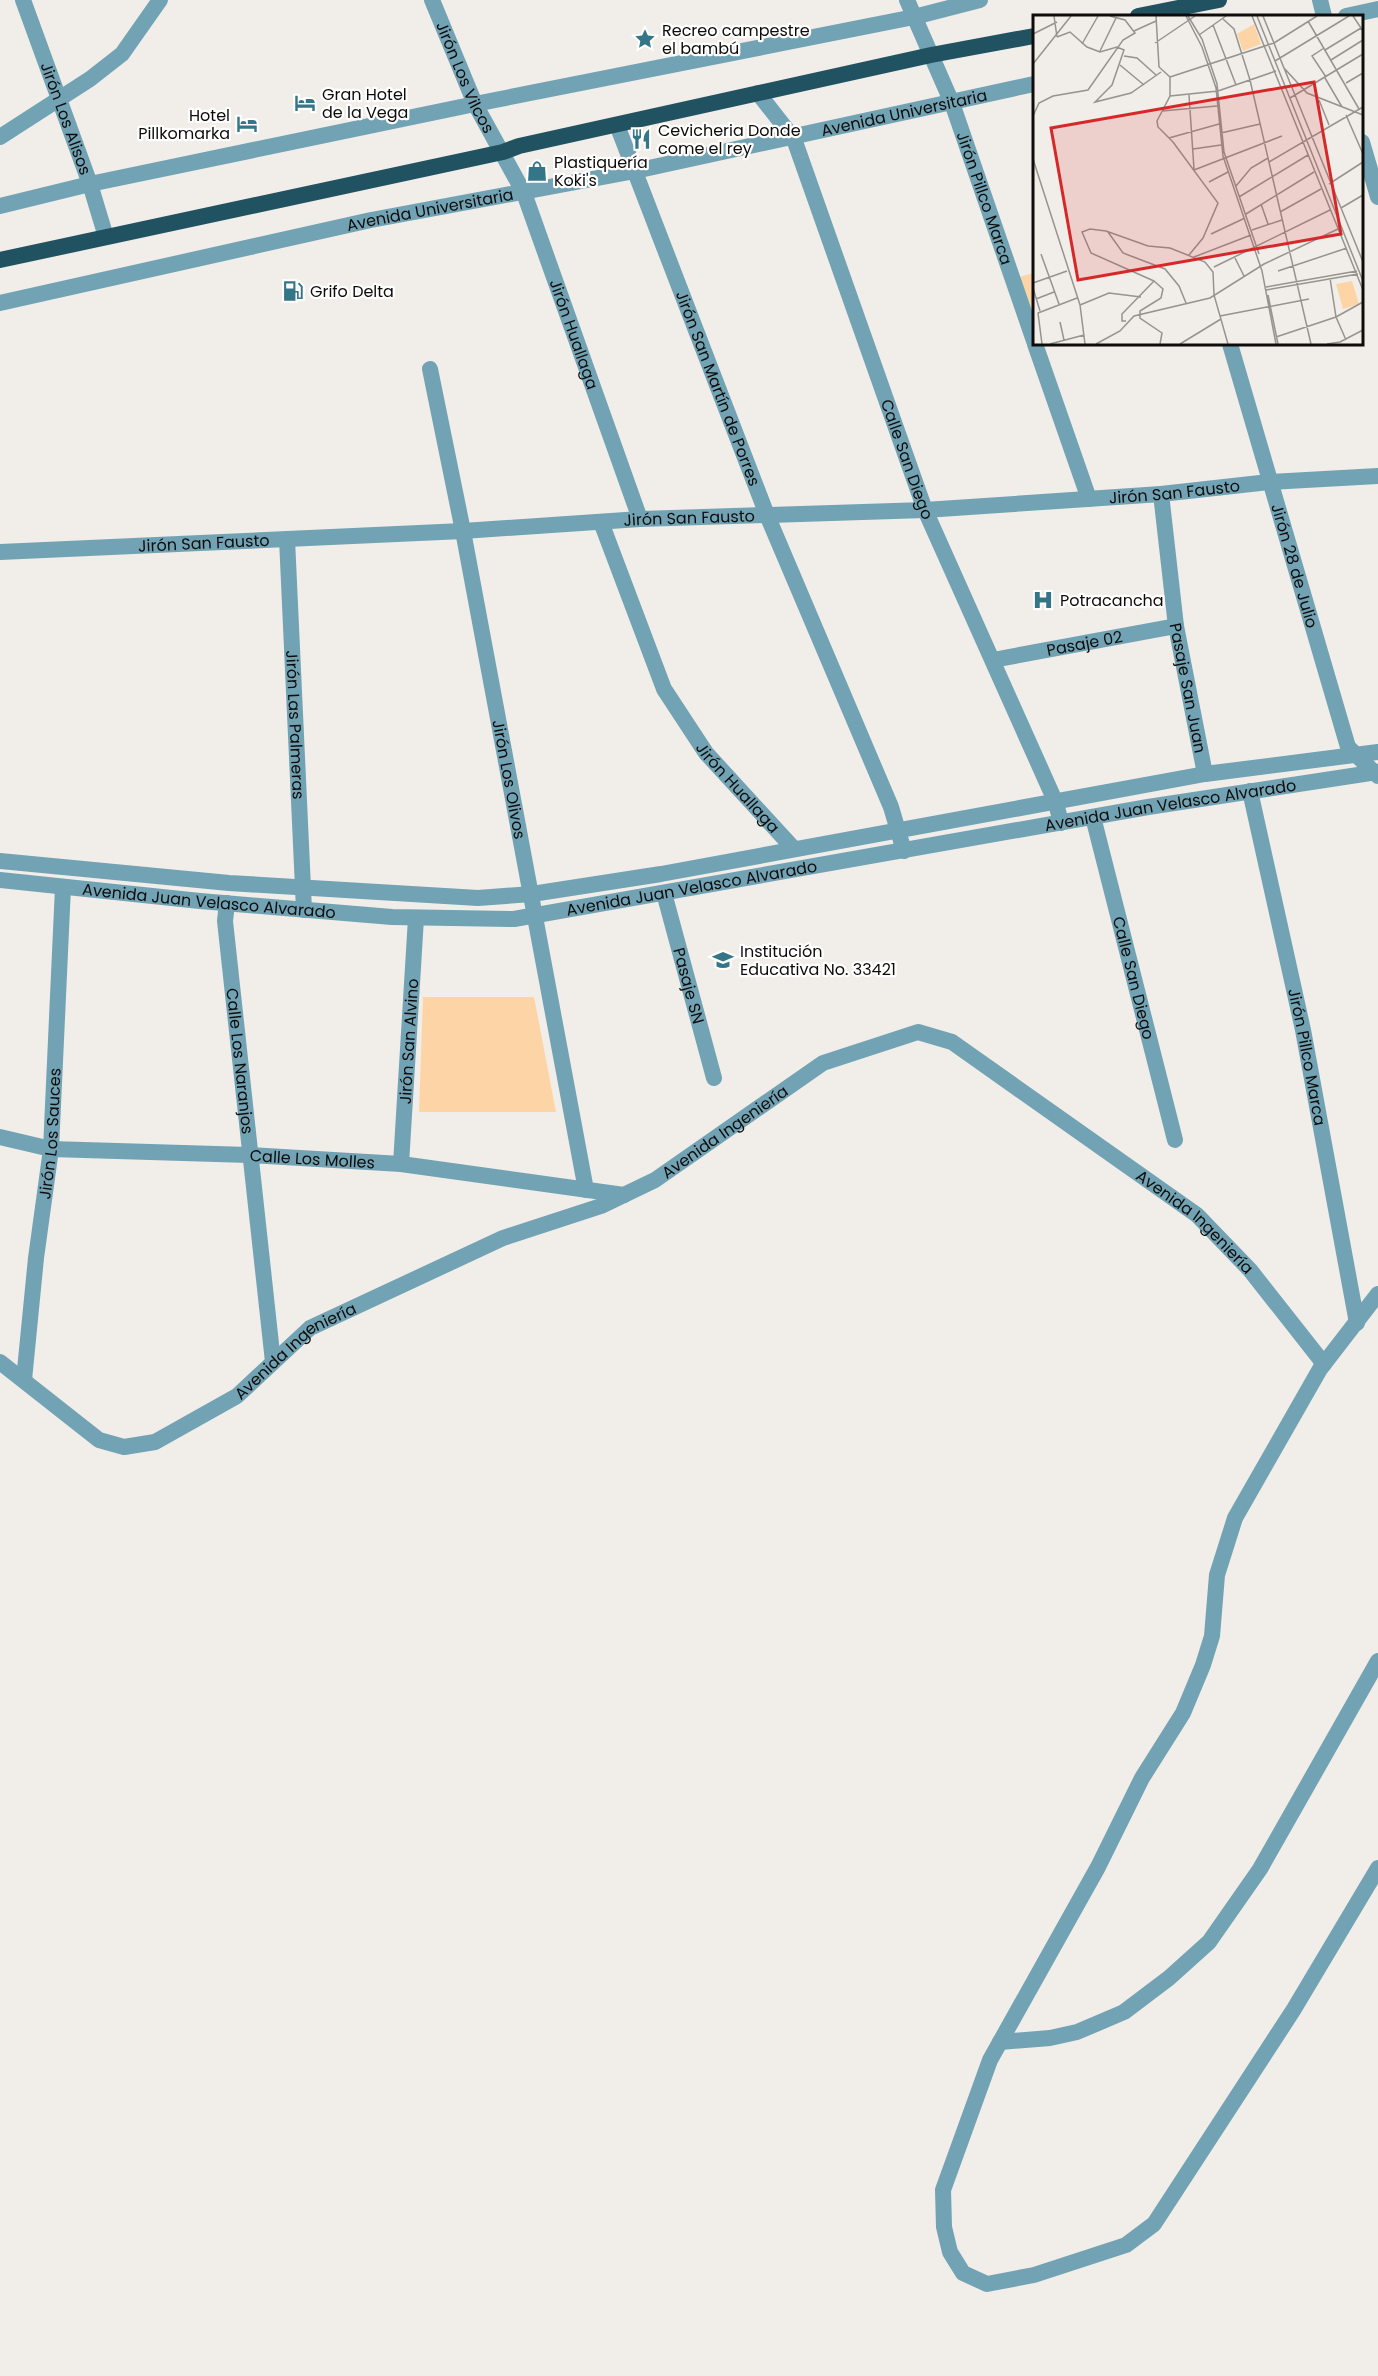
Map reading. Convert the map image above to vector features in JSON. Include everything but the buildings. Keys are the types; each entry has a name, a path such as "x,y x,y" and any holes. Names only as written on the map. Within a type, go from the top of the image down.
{"highway":[{"path":"1140,15 1164,5 1219,0"},
{"path":"0,260 503,152 519,146 931,55 1033,36"}],"street":[{"name":"Jirón Los Alisos","path":"23,0 60,98 106,237"},
{"path":"0,137 90,79 122,54 160,0"},
{"name":"Jirón Los Vilcos","path":"432,0 475,104 503,152"},
{"name":"Jirón Pillco Marca","path":"907,0 952,103 1033,336"},
{"path":"0,206 90,184 475,104 914,17 980,0"},
{"path":"1320,0 1324,15"},
{"path":"1351,15 1378,9"},
{"name":"Avenida Universitaria","path":"0,303 371,220 524,193 794,139 1033,84"},
{"name":"Calle San Diego","path":"758,93 794,139 925,510 1056,803 1061,823"},
{"name":"Jirón San Martín de Porres","path":"617,125 767,515 899,830 904,851"},
{"path":"1363,145 1378,197"},
{"name":"Jirón Huallaga","path":"503,152 524,193 640,519"},
{"name":"Jirón Pillco Marca","path":"1036,345 1089,499"},
{"name":"Jirón 28 de Julio","path":"1230,345 1348,747 1377,773"},
{"name":"Jirón Los Olivos","path":"429,369 463,531 586,1190"},
{"name":"Jirón San Fausto","path":"0,552 463,531 640,519 925,510 1161,494 1269,482 1378,476"},
{"name":"Pasaje San Juan","path":"1161,494 1176,626 1205,774"},
{"name":"Jirón Huallaga","path":"601,522 664,689 706,753 794,849"},
{"name":"Jirón Las Palmeras","path":"287,539 304,910"},
{"name":"Pasaje 02","path":"993,660 1176,626"},
{"name":"Avenida Juan Velasco Alvarado","path":"0,861 229,883 478,898 532,894 1056,803 1205,774 1378,752"},
{"name":"Avenida Juan Velasco Alvarado","path":"0,880 304,910 486,921 536,916 1093,817 1377,773"},
{"name":"Jirón Pillco Marca","path":"1250,791 1303,1030 1357,1323"},
{"name":"Calle San Diego","path":"1093,817 1175,1140"},
{"name":"Jirón Los Sauces","path":"24,1380 36,1258 51,1149 63,887"},
{"name":"Pasaje SN","path":"664,893 714,1078"},
{"name":"Calle Los Naranjos","path":"227,903 225,921 273,1362"},
{"name":"Jirón San Alvino","path":"401,1164 416,918"},
{"name":"Avenida Ingeniería","path":"0,1362 99,1440 124,1447 155,1442 237,1396 310,1328 503,1238 601,1206 655,1180 823,1063 918,1032 952,1042 1011,1086 1197,1215 1250,1270 1324,1364"},
{"name":"Calle Los Molles","path":"0,1137 51,1149 249,1155 401,1164 624,1195"},
{"path":"1376,1302 1324,1364 1235,1518 1217,1575 1212,1636 1183,1713 1142,1778 1098,1867 990,2060 943,2190 944,2227 950,2252 963,2273 987,2284 1034,2275 1126,2245 1154,2224 1294,2009 1378,1868"},
{"path":"1000,2042 1050,2038 1077,2032 1124,2012 1169,1978 1209,1942 1260,1869 1378,1661"}],"shaded area":[{"path":"1033,273 1033,318 1019,277"},
{"path":"423,997 534,997 556,1112 419,1112"}],"place":[{"name":"Recreo campestre el bambú","path":"645,39"},
{"name":"Gran Hotel de la Vega","path":"305,103"},
{"name":"Hotel Pillkomarka","path":"247,124"},
{"name":"Cevicheria Donde come el rey","path":"641,139"},
{"name":"Plastiquería Koki's","path":"537,171"},
{"name":"Grifo Delta","path":"293,291"},
{"name":"Potracancha","path":"1043,600"},
{"name":"Institución Educativa No. 33421","path":"723,960"}]}
